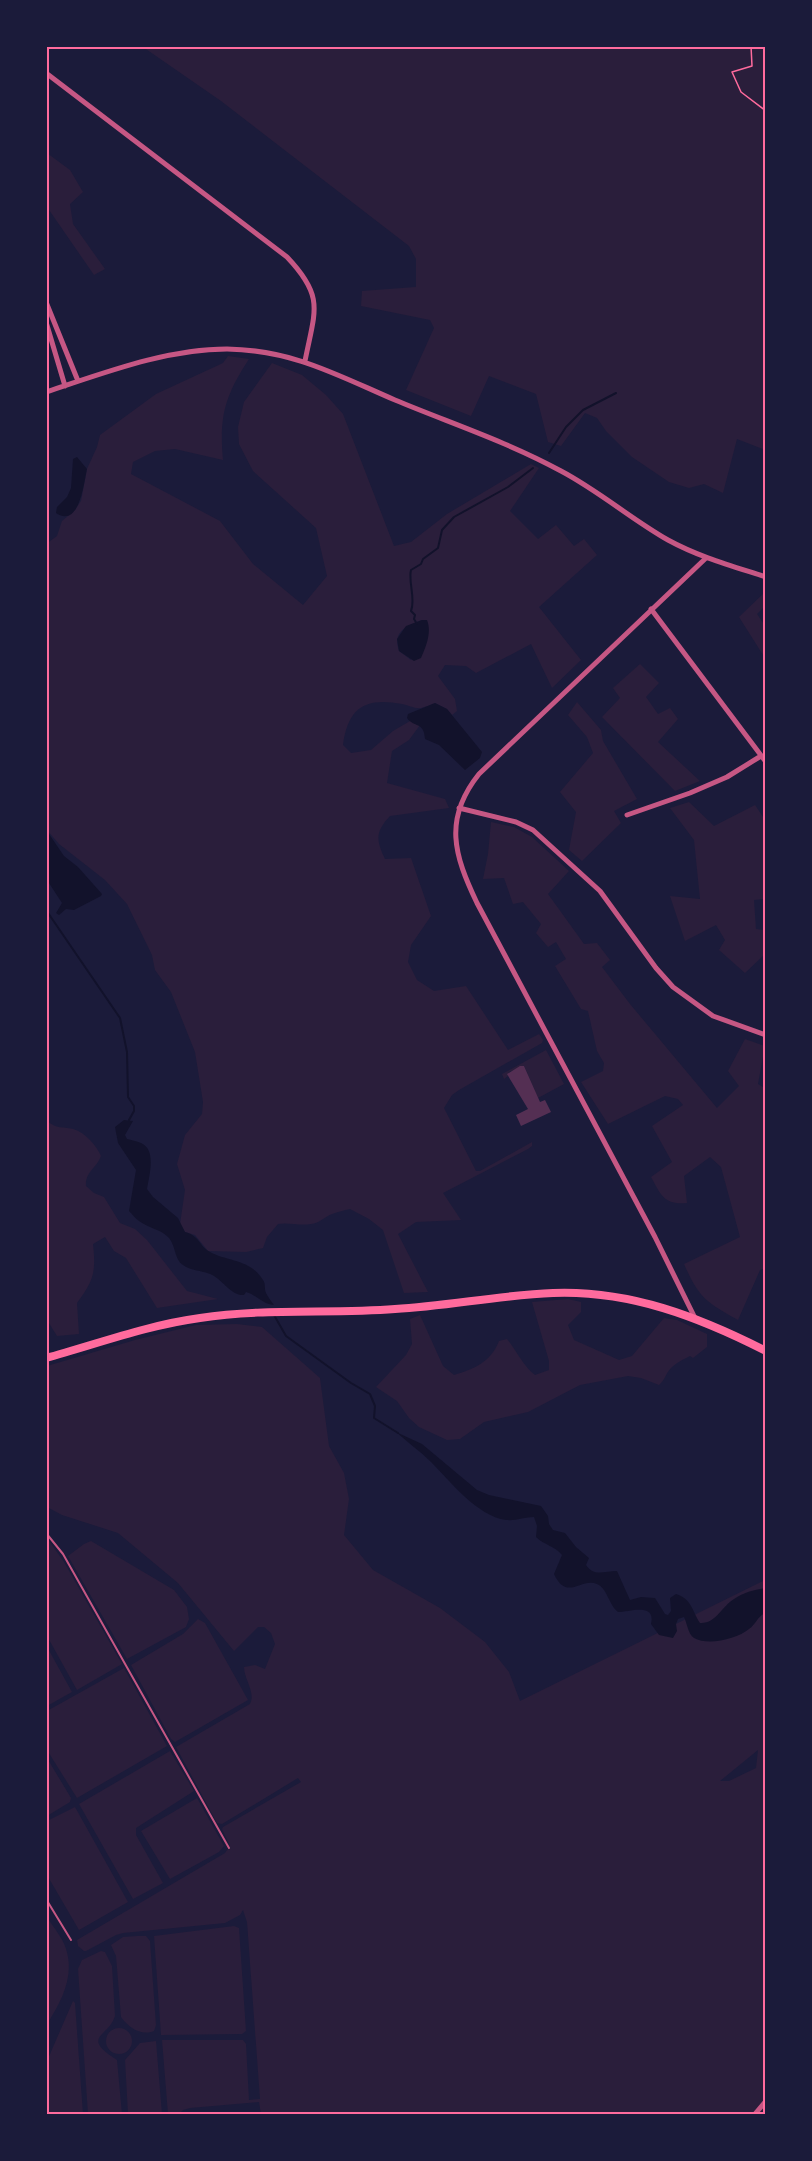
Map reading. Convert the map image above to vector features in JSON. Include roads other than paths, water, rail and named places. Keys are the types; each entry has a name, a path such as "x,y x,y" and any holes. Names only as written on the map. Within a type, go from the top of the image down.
{"main road":[{"path":"46,1358 190,1319 394,1309 523,1295 566,1293 635,1300 671,1310 728,1332 765,1351"}],"street":[{"path":"46,73 287,257 311,288 314,303 305,360"},
{"path":"46,302 78,381"},
{"path":"46,322 65,386"},
{"path":"46,392 157,359 207,350 256,351 305,360 482,434 554,467 660,535 706,558 765,577"},
{"path":"696,1319 655,1237 469,888 459,861 455,843 455,826 459,808 479,774 706,558"},
{"path":"651,609 765,762"},
{"path":"627,814 690,793 727,777 760,756"},
{"path":"459,808 516,822 533,830 600,891 656,968 673,987 713,1016 765,1035"},
{"path":"755,2115 765,2101"}],"lane":[{"path":"46,1533 63,1554 229,1848"},
{"path":"46,1899 71,1940"}],"waterway":[{"path":"549,453 566,427 583,410 616,393"},
{"path":"417,624 414,619 415,615 411,611 413,601 411,570 438,548 442,530 454,517 508,487 533,468"},
{"path":"46,910 120,1018 127,1052 128,1097 134,1106 129,1120"},
{"path":"274,1315 286,1336 370,1394 375,1406 374,1418 398,1433"}]}
